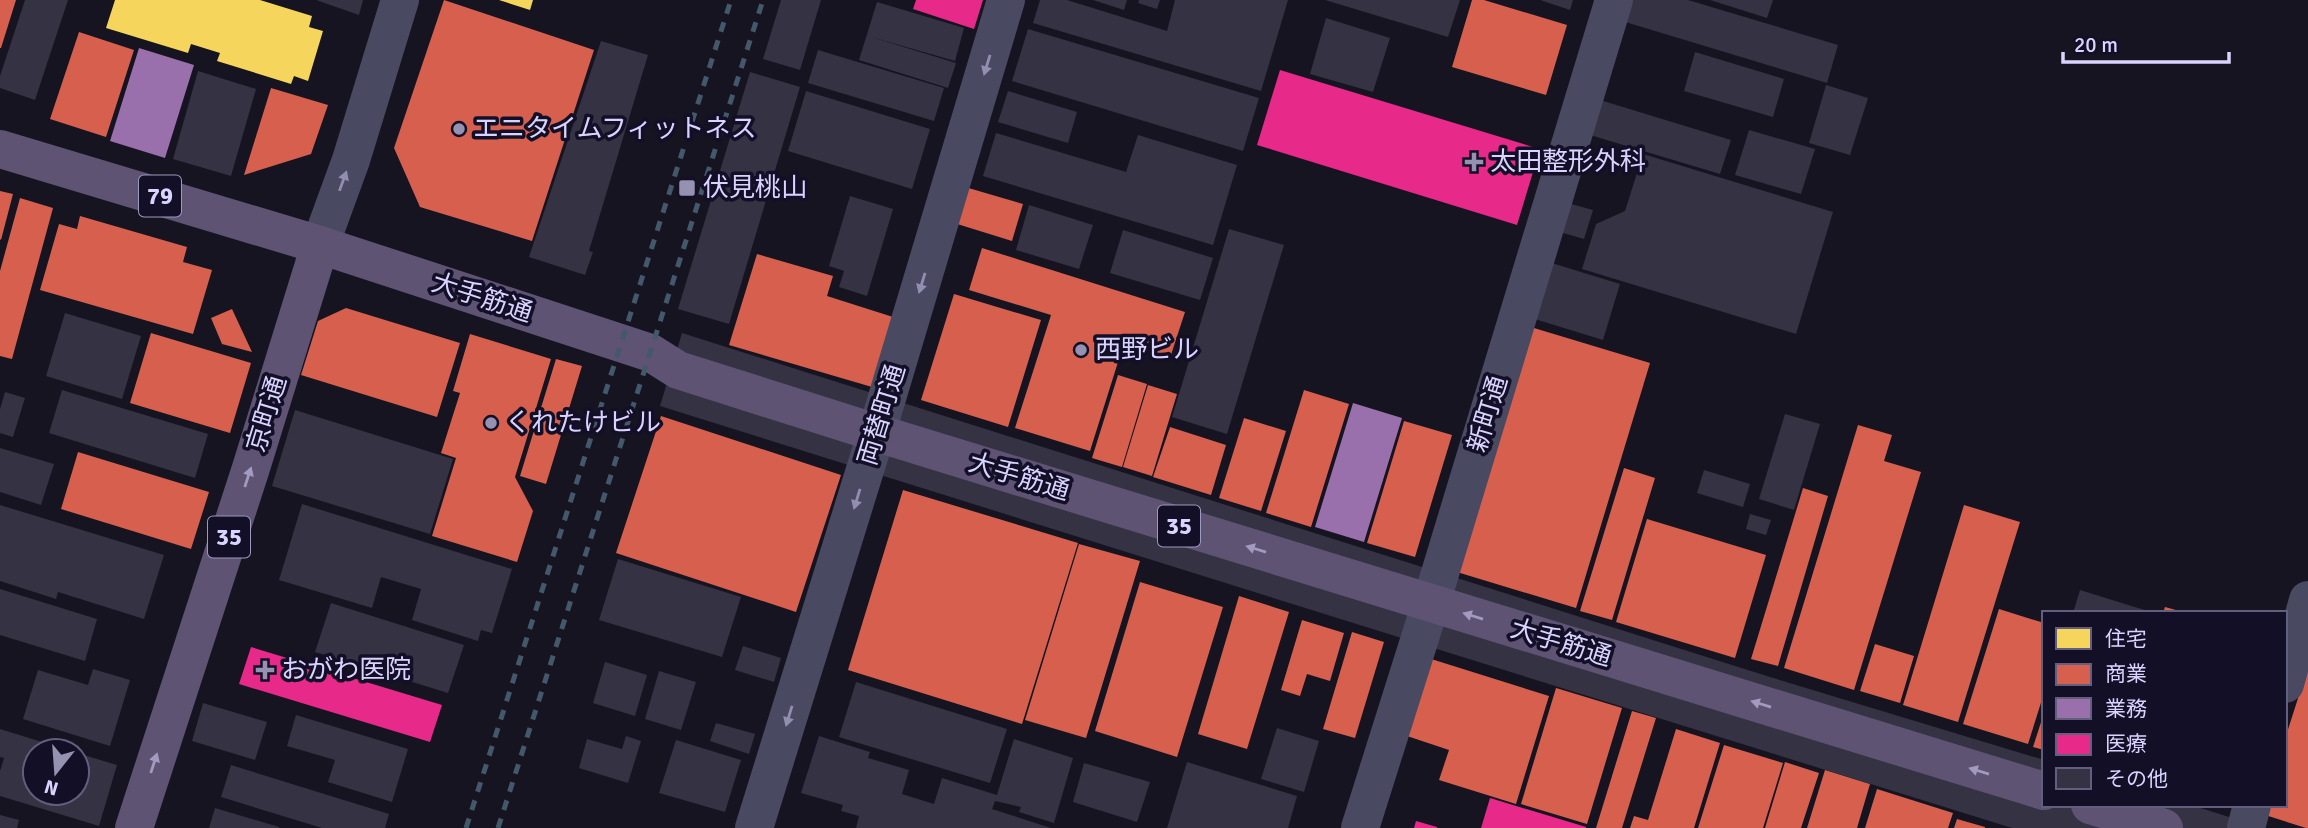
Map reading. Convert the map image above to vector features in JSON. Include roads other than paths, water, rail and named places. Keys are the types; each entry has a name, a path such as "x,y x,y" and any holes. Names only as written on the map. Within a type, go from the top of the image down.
{"main road":[{"name":"大手筋通","path":"0,149 320,245 650,353 678,370 877,433 2042,790"},
{"name":"京町通","path":"134,828 320,245"},
{"path":"2096,807 2164,828"}],"street":[{"name":"京町通","path":"320,245 351,160 400,0"},
{"name":"両替町通","path":"754,828 877,433 1006,0"},
{"name":"新町通","path":"1360,828 1614,0"},
{"path":"2287,677 2308,600"},
{"path":"2246,828 2251,807"}],"railway":[{"path":"466,828 731,0"},
{"path":"498,828 763,0"}],"place":[{"name":"エニタイムフィットネス","path":"459,129"},
{"name":"太田整形外科","path":"1474,162"},
{"name":"伏見桃山","path":"687,188"},
{"name":"西野ビル","path":"1081,350"},
{"name":"くれたけビル","path":"491,423"},
{"name":"おがわ医院","path":"265,670"}]}
